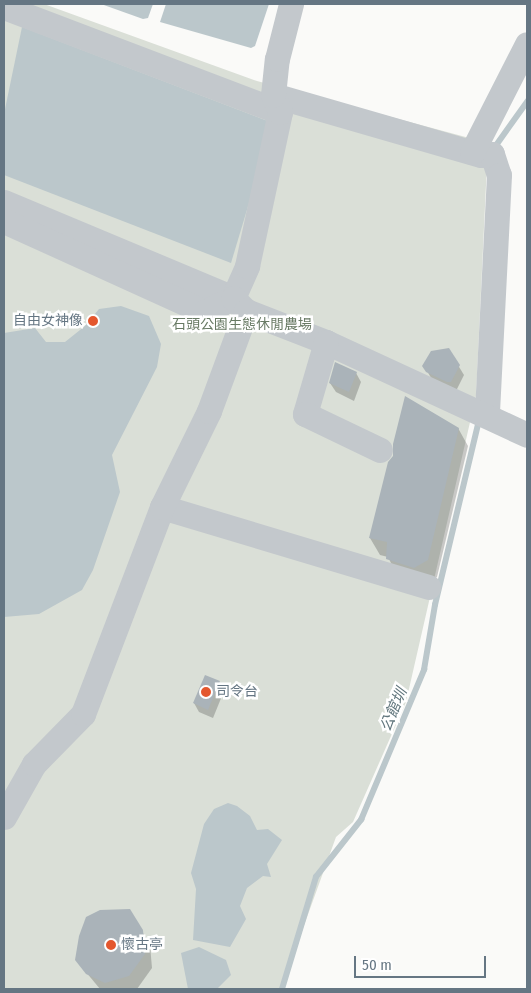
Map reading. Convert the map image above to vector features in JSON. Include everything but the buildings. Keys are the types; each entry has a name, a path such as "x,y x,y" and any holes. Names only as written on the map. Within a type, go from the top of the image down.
{"lane":[{"path":"4,817 34,764 84,714 162,507 209,410 239,305 247,266 277,103 276,59 292,4"},
{"path":"4,7 277,103 472,152 492,154 499,176 487,415"},
{"path":"472,152 527,44"},
{"path":"4,202 326,342 527,435"},
{"path":"4,221 205,312 239,305"},
{"path":"326,342 305,414 380,450"},
{"path":"162,507 428,587"}],"green space":[{"name":"石頭公園生態休閒農場","path":"4,4 44,4 257,81 488,143 476,396 406,702 353,822 336,837 281,989 4,989"}],"shaded area":[{"path":"101,4 153,4 148,18 143,19"},
{"path":"166,4 269,4 255,46 251,48 160,22"},
{"path":"22,27 273,123 231,263 4,175 4,114"},
{"path":"121,306 149,316 161,344 157,367 112,455 120,492 93,570 82,590 39,614 4,617 4,333 35,328 46,342 65,342 85,326 99,309"},
{"path":"228,803 237,806 250,816 257,830 268,829 282,840 267,864 271,877 263,876 247,888 240,906 246,919 230,947 193,940 196,889 191,873 204,824 214,809"},
{"path":"199,947 226,960 231,975 217,989 188,989 181,953"}],"waterway":[{"name":"公館圳","path":"497,144 527,102"},
{"name":"公館圳","path":"282,989 316,877 361,820 424,670 435,605 479,420"}],"place":[{"name":"自由女神像","path":"93,321"},
{"name":"司令台","path":"206,692"},
{"name":"懷古亭","path":"111,945"}]}
